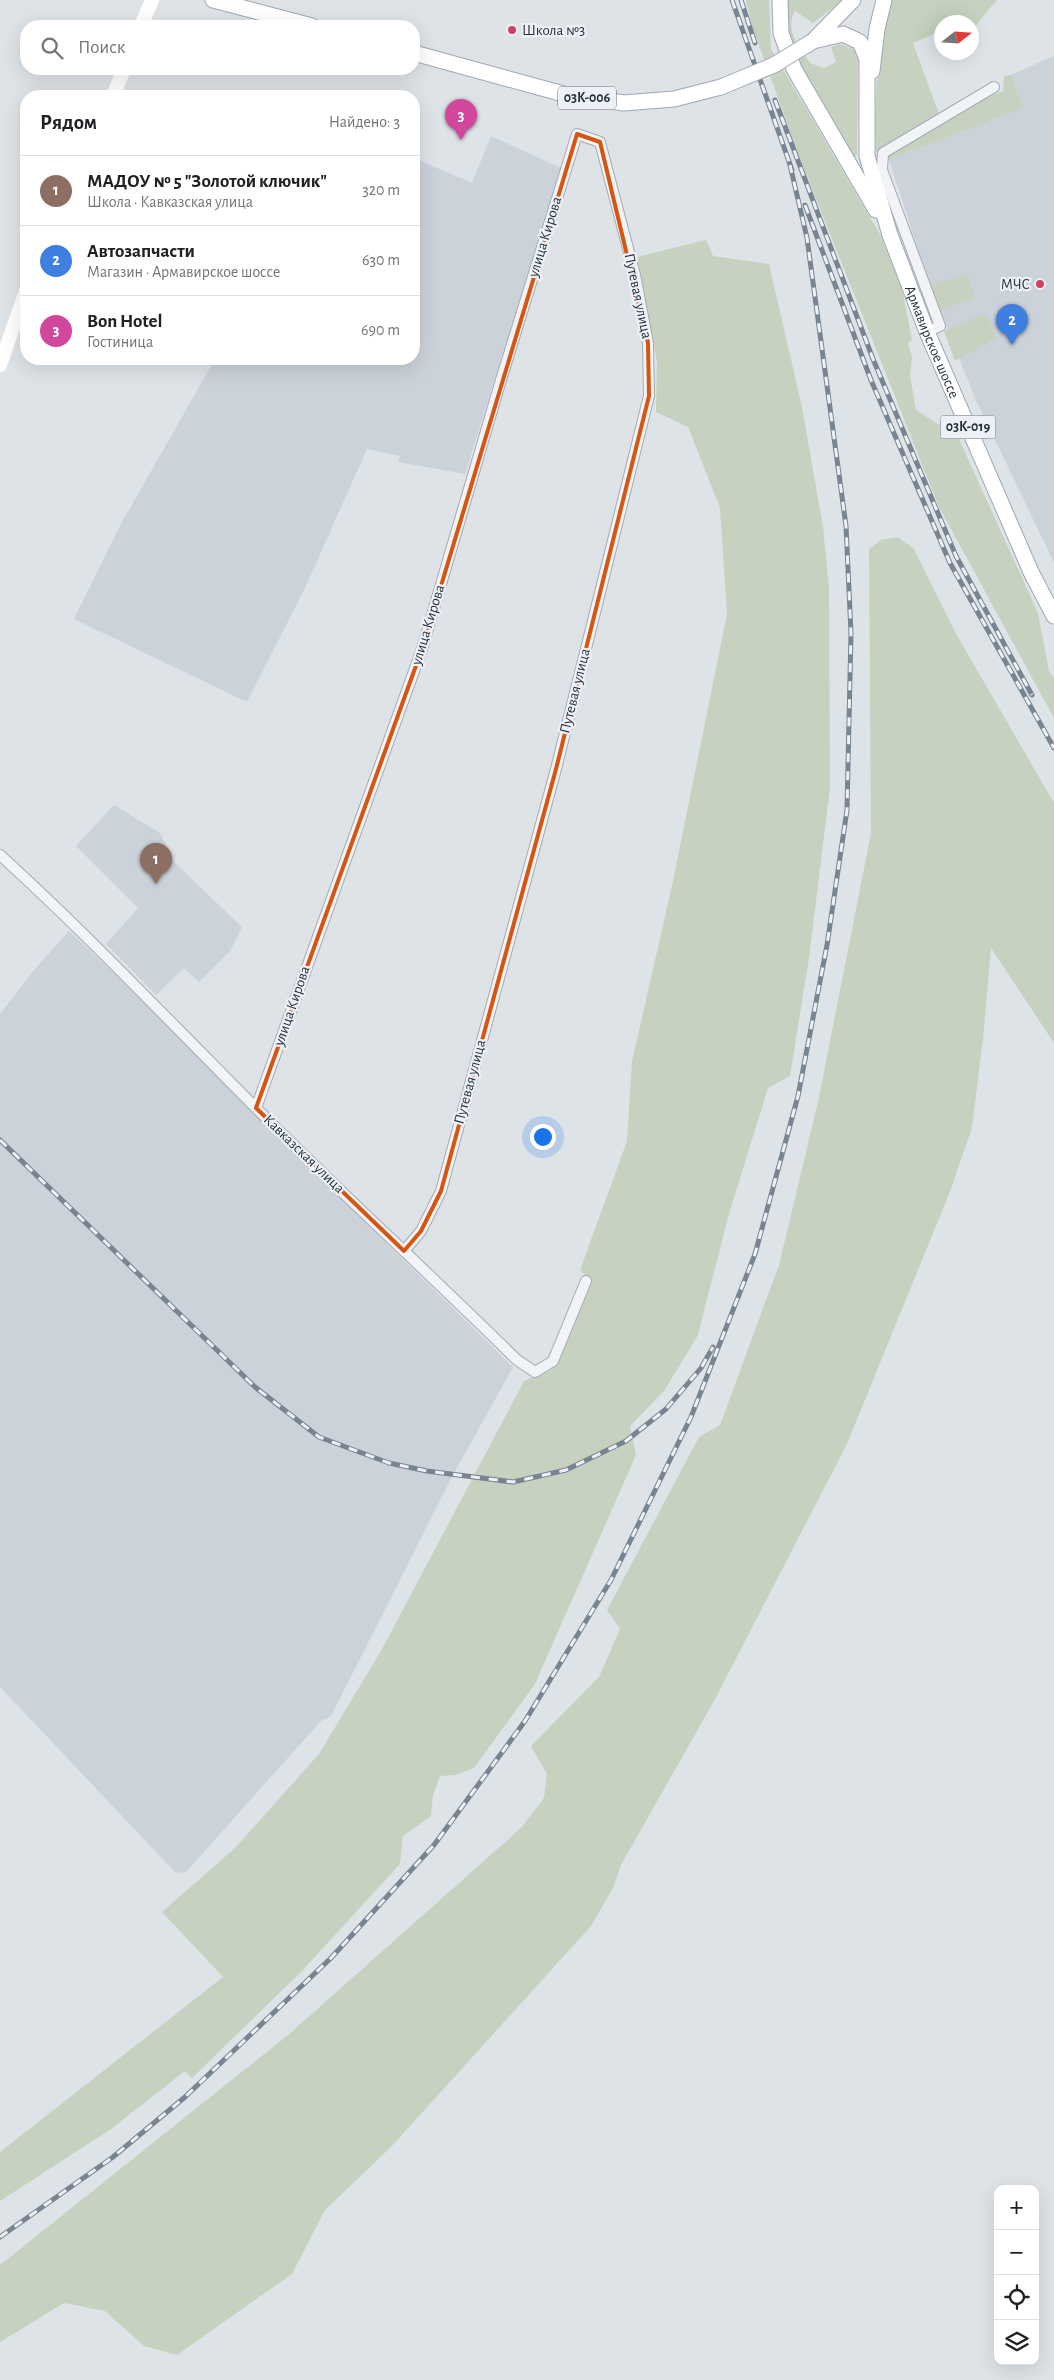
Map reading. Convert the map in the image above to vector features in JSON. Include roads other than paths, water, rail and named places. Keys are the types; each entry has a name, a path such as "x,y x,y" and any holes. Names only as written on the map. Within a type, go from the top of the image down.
{"main road":[{"path":"213,0 289,20"},
{"path":"780,0 781,33 794,69 890,235"},
{"name":"03К-006","path":"420,55 566,95 624,103 674,99 721,87 774,66 812,41 853,0"},
{"name":"03К-019","path":"867,114 877,29 884,0"},
{"path":"812,41 843,34 860,42 867,59 867,114"},
{"name":"Армавирское шоссе","path":"867,114 867,156 890,235 927,332 1031,572 1054,616"}],"street":[{"path":"144,20 152,0"},
{"path":"115,90 122,75"},
{"path":"927,332 940,326 882,170 883,153 994,87"},
{"name":"улица Кирова","path":"256,1108 422,649 501,380 577,134"},
{"name":"Путевая улица","path":"404,1251 421,1231 440,1191 556,769 649,396 648,343 635,275 600,142 577,134"},
{"path":"0,365 20,308"},
{"name":"Кавказская улица","path":"0,855 69,918 256,1108 517,1360 535,1372 553,1361 586,1281"}],"railway":[{"path":"732,0 792,170"},
{"path":"741,0 755,43"},
{"path":"775,100 873,359 956,556 1032,695"},
{"path":"0,2237 113,2157 185,2097 331,1958 434,1845 525,1721 611,1580 691,1417 755,1254 798,1096 827,945 847,810 851,633 846,526 807,238 790,165"},
{"path":"805,205 871,380 950,563 1054,748"},
{"path":"0,1140 255,1387 319,1437 389,1463 427,1471 513,1482 566,1470 626,1441 666,1409 701,1368 713,1347"}],"place":[{"name":"Школа №3","path":"512,30"},
{"name":"Bon Hotel","path":"461,140"},
{"name":"МЧС","path":"1040,284"},
{"name":"Автозапчасти","path":"1012,345"},
{"name":"МАДОУ № 5 \"Золотой ключик\"","path":"156,884"}]}
